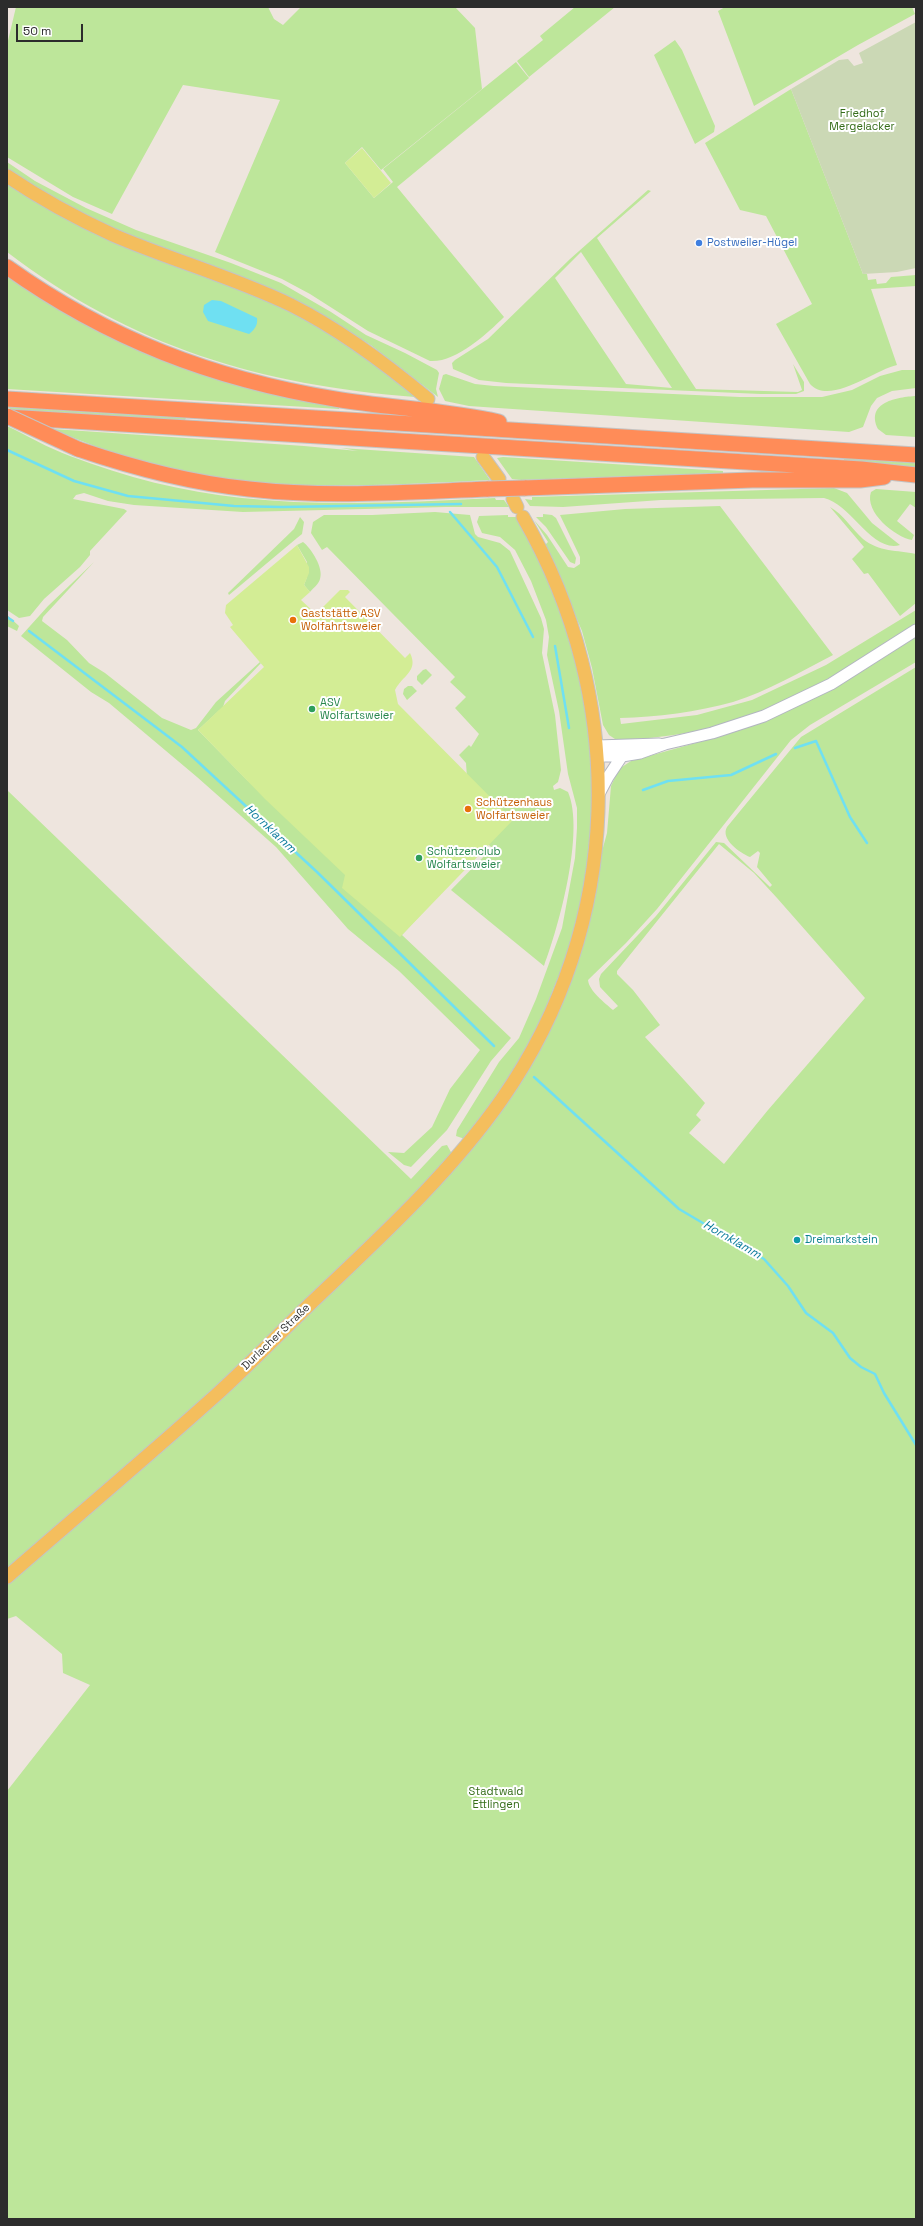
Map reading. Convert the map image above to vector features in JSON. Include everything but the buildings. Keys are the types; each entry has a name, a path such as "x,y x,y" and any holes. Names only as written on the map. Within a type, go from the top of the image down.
{"highway":[{"path":"7,267 32,285 94,322 160,353 199,367 294,392 386,407 472,416 535,430"},
{"path":"7,399 476,428 535,430 916,455"},
{"path":"7,416 78,449 148,471 198,482 250,490 341,493 494,484 525,488 752,480 860,480 910,475"},
{"path":"7,416 861,469 910,475"}],"main road":[{"path":"7,176 60,209 114,235 260,292 325,323 378,358 428,399"},
{"path":"483,457 494,484"},
{"name":"Durlacher Straße","path":"7,1577 217,1394 369,1246 463,1149 484,1124 519,1073 552,1010 579,936 593,872 597,844 599,794 598,751 590,695 574,628 549,565 518,507"},
{"path":"598,751 622,756 640,753 665,744 720,731 782,709 848,674 916,630"},
{"path":"598,751 633,743 665,744"},
{"path":"599,794 622,756"}],"green space":[{"path":"16,7 268,7 274,19 283,25 301,7 455,7 475,28 482,89 381,170 362,147 345,163 374,198 393,182 383,169 516,62 529,78 397,187 504,317 480,339 460,352 440,360 430,361 368,331 310,294 282,279 215,252 280,100 183,85 112,214 73,197 7,157 7,45"},
{"path":"575,7 615,7 529,77 517,61 543,40 540,36"},
{"path":"725,7 912,7 915,14 858,45 754,106 718,11"},
{"name":"Friedhof Mergelacker","path":"916,22 916,268 897,272 863,274 791,89 839,60 848,59 854,66 863,63 859,53"},
{"path":"675,40 682,50 715,126 714,132 695,144 654,55"},
{"path":"791,89 863,274 867,274 868,280 876,279 877,284 886,283 891,277 916,275 916,286 871,289 897,365 887,368 852,385 829,391 819,390 810,384 776,324 812,304 766,216 740,210 705,143"},
{"path":"362,148 391,183 374,198 345,163"},
{"path":"7,162 35,181 86,208 136,230 231,263 281,283 331,312 366,335 437,370 439,373 436,389 438,397 372,346 335,322 120,232 54,200 7,170"},
{"path":"7,184 55,213 87,229 274,303 337,337 402,383 415,397 304,383 251,371 200,356 150,336 102,313 54,285 7,252"},
{"path":"648,190 651,191 597,238 696,389 798,392 802,390 793,364 804,382 804,391 796,394 761,394 506,383 479,380 453,369 452,363 455,360 488,339 570,259","holes":["581,252 672,388 626,384 555,278"]},
{"path":"7,275 75,318 147,354 215,378 268,392 339,407 339,409 7,389"},
{"path":"902,370 916,370 916,388 892,391 877,398 871,406 863,427 849,432 469,406 445,401 439,389 443,375 446,374 475,384 494,386 740,397 822,397 852,390 880,376"},
{"path":"916,396 916,437 886,435 878,429 875,420 876,413 880,407 893,400"},
{"path":"7,407 186,418 185,420 12,410"},
{"path":"7,426 54,449 91,464 154,483 198,492 274,501 337,503 495,498 496,500 504,500 509,507 243,512 134,505 108,501 84,493 76,495 73,499 124,509 127,511 90,551 90,555 80,567 44,599 30,616 19,618 7,610"},
{"path":"53,429 358,451 341,448 474,457 490,480 336,485 243,482 194,475 146,463 122,456"},
{"path":"503,457 723,471 723,473 521,480 512,479 497,458"},
{"path":"844,458 916,463 916,467 844,463"},
{"path":"834,488 847,493 872,523 900,545 890,546 880,542 843,509 834,502 824,498 661,500 563,507 530,506 525,499 532,500 532,497"},
{"path":"876,489 916,492 916,508 910,504 897,521 914,535 912,540 897,534 876,515 870,500 871,492"},
{"path":"720,506 833,655 771,687 746,698 705,709 620,718 621,724 697,715 752,700 826,665 916,610 916,624 847,668 774,706 737,720 697,731 657,737 615,739 609,735 603,725 592,668 582,631 545,545 548,542 534,520 547,535 568,567 574,568 580,564 580,557 560,515 625,509"},
{"path":"830,507 869,543 888,550 916,554 916,603 900,616 868,573 864,574 852,559 864,547"},
{"path":"435,512 470,515 475,534 478,537 500,543 510,551 541,618 544,629 542,653 555,715 561,770 558,782 553,786 554,790 560,788 568,792 572,809 574,830 572,854 563,904 544,966 451,890 492,848 488,844 493,839 467,778 466,763 459,755 469,745 471,747 479,734 455,708 466,697 450,682 455,677 327,547 322,550 311,533 313,522 324,515 372,515"},
{"path":"543,514 552,515 556,518 576,558 575,564 570,562 546,527 536,517 543,517"},
{"path":"508,515 508,517 518,517 555,594 571,645 581,686 588,728 592,770 590,855 584,896 574,937 541,1021 531,1043 513,1074 465,1139 456,1136 457,1130 499,1062 519,1038 536,999 562,928 575,858 577,808 568,774 559,711 547,655 549,637 546,620 531,581 515,550 500,537 482,533 477,522 479,516"},
{"path":"300,517 304,522 302,534 229,595 228,593 294,529"},
{"path":"303,542 313,553 321,574 319,581 310,592 304,585 307,577 307,562 297,545"},
{"name":"ASV Wolfartsweier","path":"297,545 309,567 309,573 304,585 310,592 301,600 316,614 340,590 348,590 350,592 345,597 405,658 410,653 412,659 411,669 395,690 398,704 513,820 400,937 342,888 345,875 265,799 198,730 264,667 230,627 233,625 225,613 226,605"},
{"path":"94,562 43,617 42,621 67,640 89,663 105,673 162,718 191,730 196,728 216,702 260,662 261,663 225,701 223,707 198,730 247,780 429,906 402,935 511,1038 491,1061 447,1130 411,1167 404,1165 388,1152 404,1153 432,1127 450,1089 480,1050 399,971 348,929 276,847 197,777 109,703 91,692 21,636 48,606"},
{"path":"7,615 19,626 17,631 7,626"},
{"name":"Stadtwald Ettlingen","path":"916,637 916,662 810,725 791,740 657,909 626,943 588,980 594,992 606,1004 613,1010 618,1006 600,987 599,979 601,974 656,916 716,842 724,843 770,887 772,885 757,867 760,853 758,851 750,857 736,849 726,836 727,827 801,737 916,667 916,2219 7,2219 7,1791 90,1685 63,1673 62,1654 16,1616 7,1619 7,790 411,1179 442,1146 447,1145 452,1154 516,1088 547,1032 598,866 607,833 611,786 619,769 631,761 710,739 777,716 833,689","holes":["719,844 754,873 865,998 768,1110 724,1164 689,1133 701,1120 696,1115 705,1103 645,1037 660,1025 633,990 617,974 617,971"]},
{"path":"426,669 432,675 422,685 417,680 417,676"},
{"path":"408,686 412,686 417,691 407,700 403,694 404,689"}],"water":[{"path":"212,300 221,301 257,318 256,327 249,334 208,321 203,312 204,305"}],"waterway":[{"path":"7,450 74,481 128,496 234,506 282,507 461,504"},
{"path":"450,512 497,567 533,637"},
{"name":"Hornklamm","path":"7,617 13,621"},
{"name":"Hornklamm","path":"29,631 182,747 317,872 494,1046"},
{"path":"555,646 569,728"},
{"path":"795,748 816,741 850,817 867,843"},
{"path":"643,790 668,781 731,775 776,754"},
{"name":"Hornklamm","path":"534,1077 679,1209 764,1259 788,1286 806,1313 833,1333 850,1358 861,1367 875,1374 884,1393 916,1445"}],"place":[{"name":"Postweiler-Hügel","path":"699,243"},
{"name":"Gaststätte ASV Wolfahrtsweier","path":"293,620"},
{"name":"ASV Wolfartsweier","path":"312,709"},
{"name":"Schützenhaus Wolfartsweier","path":"468,809"},
{"name":"Schützenclub Wolfartsweier","path":"419,858"},
{"name":"Dreimarkstein","path":"797,1240"}]}
